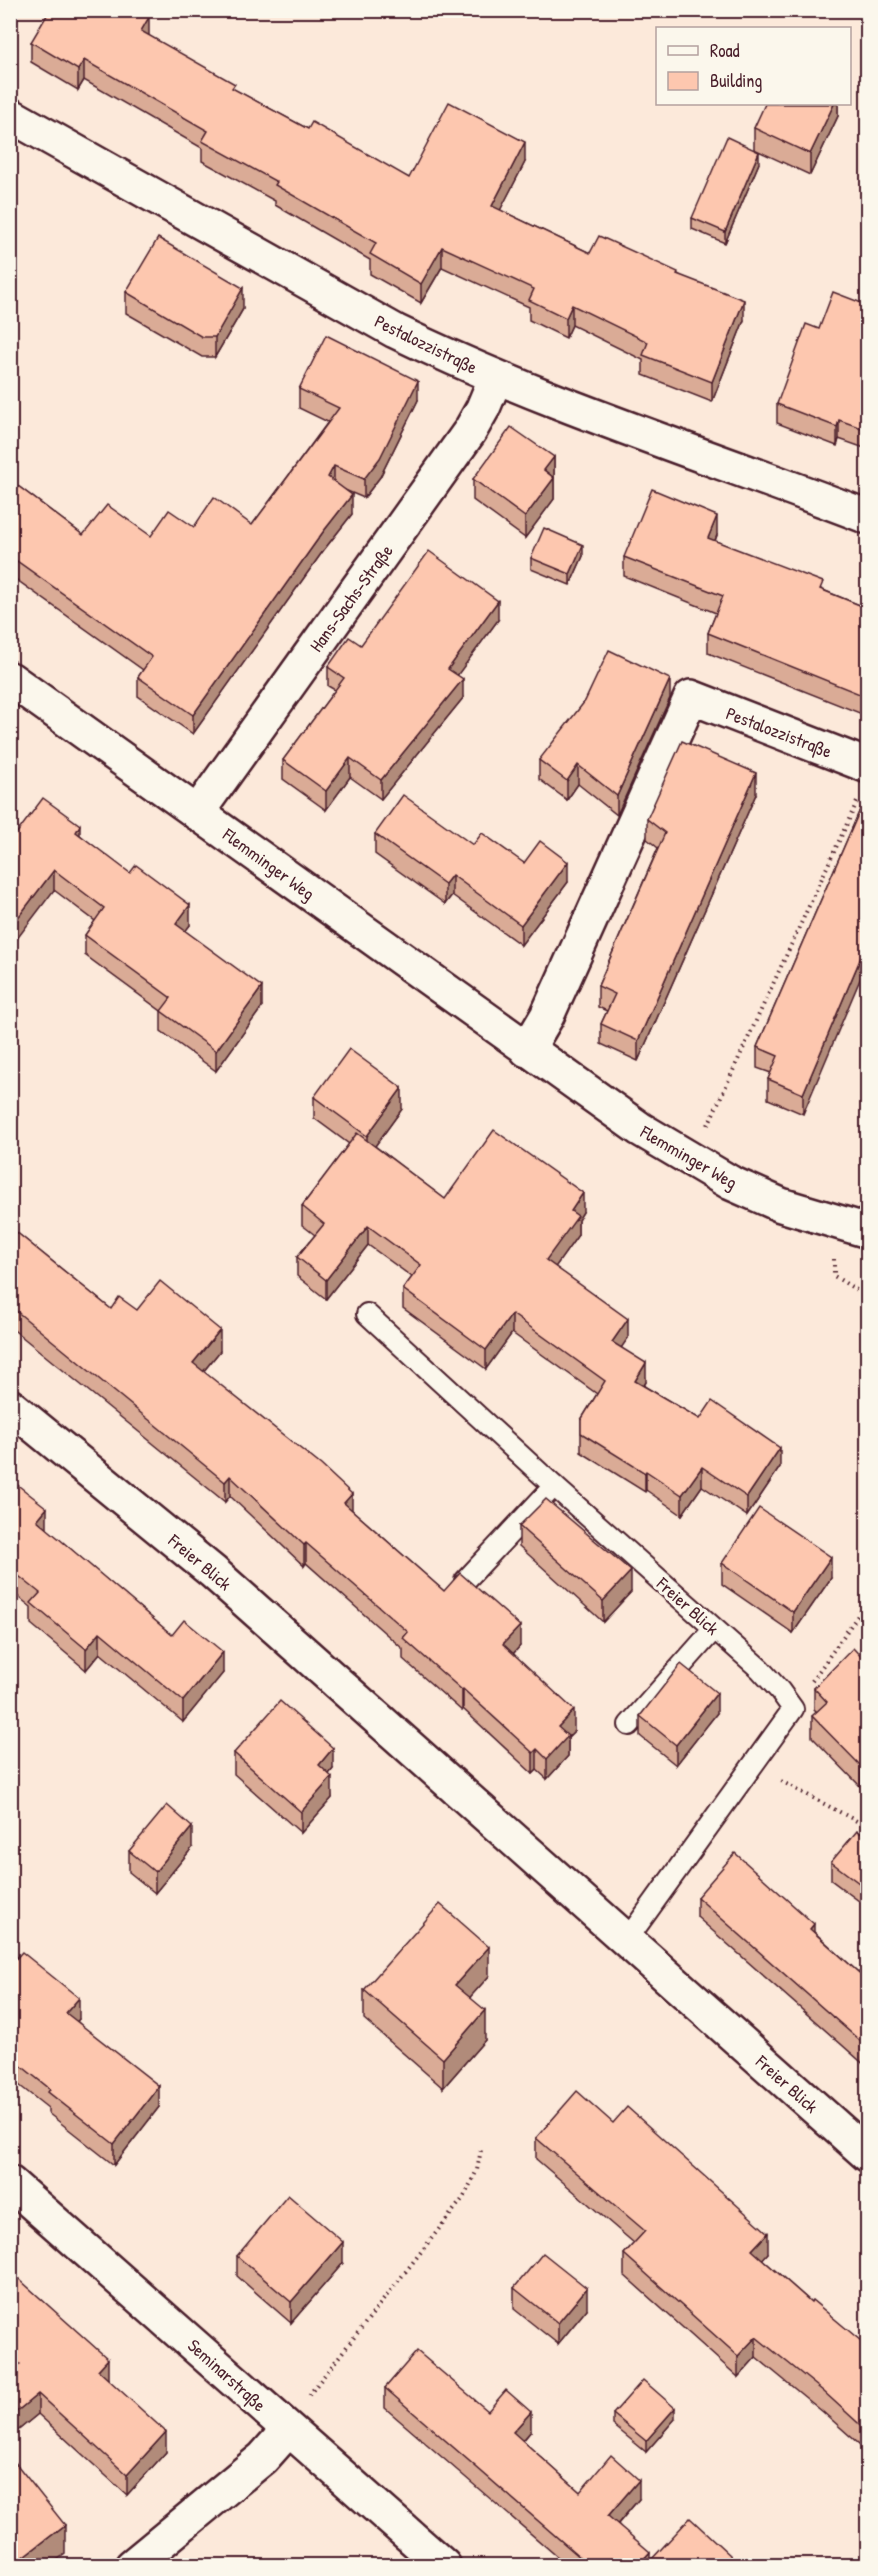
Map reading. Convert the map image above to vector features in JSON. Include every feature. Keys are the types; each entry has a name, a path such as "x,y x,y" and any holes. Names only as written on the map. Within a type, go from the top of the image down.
{"street":[{"name":"Pestalozzistraße","path":"10,115 395,331 496,377 867,517"},
{"name":"Hans-Sachs-Straße","path":"197,813 470,431 496,377"},
{"name":"Flemminger Weg","path":"10,679 640,1129 731,1183 781,1205 867,1232"},
{"name":"Pestalozzistraße","path":"527,1050 547,1016 691,697 867,766"},
{"name":"Freier Blick","path":"10,1406 213,1572 867,2156"},
{"name":"Seminarstraße","path":"10,2183 444,2565"},
{"path":"132,2565 263,2458 288,2430"}],"lane":[{"name":"Freier Blick","path":"368,1314 554,1486 760,1669 793,1709"},
{"path":"465,1581 554,1486"},
{"path":"629,1725 714,1629"},
{"path":"626,1941 793,1709"}],"path":[{"path":"689,1160 858,802"},
{"path":"793,1709 867,1601"},
{"path":"751,1765 867,1827"},
{"path":"288,2430 312,2390 464,2197 477,2170 482,2150"}],"building":[{"path":"50,10 138,10 149,17 141,31 235,84 232,88 308,129 312,122 409,178 449,102 525,142 492,206 590,253 599,236 678,272 677,274 744,300 712,382 643,355 648,342 572,305 566,318 529,300 534,289 442,247 421,284 370,254 376,243 275,185 277,182 202,141 208,131 84,60 78,70 31,42"},
{"path":"765,105 834,105 810,154 754,128"},
{"path":"727,137 759,152 725,232 692,218"},
{"path":"158,238 243,288 215,337 202,337 126,292"},
{"path":"833,292 867,305 867,430 839,420 837,427 777,404 806,324 819,329"},
{"path":"326,335 418,381 380,458 364,479 334,466 328,477 352,495 323,532 193,715 138,677 152,657 10,556 10,480 83,535 107,505 151,536 169,510 194,527 214,497 252,525 339,408 299,389"},
{"path":"511,427 554,457 544,470 554,478 525,517 473,479"},
{"path":"652,489 717,516 708,538 823,582 820,589 867,608 867,697 708,633 723,596 624,557"},
{"path":"544,528 583,545 570,574 531,558"},
{"path":"429,551 498,601 448,669 463,679 381,780 350,758 326,791 283,760 344,678 328,667 349,637 361,645"},
{"path":"609,650 670,679 617,796 578,765 567,781 539,760 585,701"},
{"path":"682,741 756,773 638,1041 601,1024 615,994 598,986 665,833 647,819"},
{"path":"403,795 473,845 482,833 524,863 540,841 568,862 521,925 452,875 445,884 375,834"},
{"path":"43,798 80,825 76,832 130,873 136,865 190,905 176,924 262,987 216,1051 161,1011 171,998 85,935 104,908 54,870 10,928 10,842"},
{"path":"863,803 867,805 867,943 803,1094 768,1079 778,1056 757,1047"},
{"path":"349,1049 402,1088 367,1136 314,1097"},
{"path":"494,1130 583,1193 571,1211 578,1216 546,1260 628,1319 612,1342 646,1363 635,1381 700,1419 712,1401 780,1448 747,1497 702,1467 682,1495 581,1433 581,1420 605,1381 512,1314 486,1350 403,1289 421,1265 368,1226 326,1280 297,1257 324,1224 302,1206 357,1133 445,1199"},
{"path":"10,1227 111,1309 119,1297 137,1310 160,1281 220,1330 193,1363 321,1465 352,1494 344,1503 444,1591 460,1573 520,1626 503,1644 574,1710 558,1727 568,1736 547,1759 537,1749 533,1753 403,1638 408,1632 306,1543 304,1545 230,1476 225,1482 10,1306 16,1298 10,1294"},
{"path":"10,1479 47,1508 37,1520 172,1635 184,1620 223,1652 183,1701 100,1632 86,1649 31,1603 40,1593 10,1569"},
{"path":"546,1499 631,1571 603,1601 519,1526"},
{"path":"759,1508 831,1557 793,1612 722,1563"},
{"path":"853,1648 867,1663 867,1759 861,1766 812,1716 827,1702 814,1688"},
{"path":"681,1664 717,1693 676,1745 640,1716"},
{"path":"280,1701 333,1748 319,1765 332,1777 301,1812 234,1753"},
{"path":"167,1805 192,1827 155,1872 129,1851"},
{"path":"857,1831 867,1837 867,1889 831,1862"},
{"path":"735,1853 814,1924 810,1929 867,1980 867,2047 697,1897"},
{"path":"440,1904 489,1947 455,1985 485,2010 443,2059 364,1990"},
{"path":"22,1952 79,1998 66,2013 159,2086 114,2144 48,2092 50,2089 10,2057 10,1962 12,1963"},
{"path":"577,2091 613,2123 627,2107 768,2233 752,2250 811,2302 812,2300 867,2346 867,2431 823,2391 756,2337 738,2356 624,2254 645,2231 536,2138"},
{"path":"288,2195 343,2242 291,2302 237,2256"},
{"path":"543,2253 587,2288 558,2323 514,2288"},
{"path":"10,2271 108,2359 98,2370 166,2432 127,2475 38,2394 10,2417 10,2372 20,2364 10,2356"},
{"path":"417,2351 488,2411 506,2390 531,2412 513,2432 580,2492 611,2455 639,2480 608,2516 650,2552 638,2565 589,2565 385,2388"},
{"path":"643,2380 675,2408 646,2441 613,2414"},
{"path":"10,2456 65,2525 13,2565 10,2565"},
{"path":"690,2518 731,2556 722,2565 657,2565 651,2560"}]}
